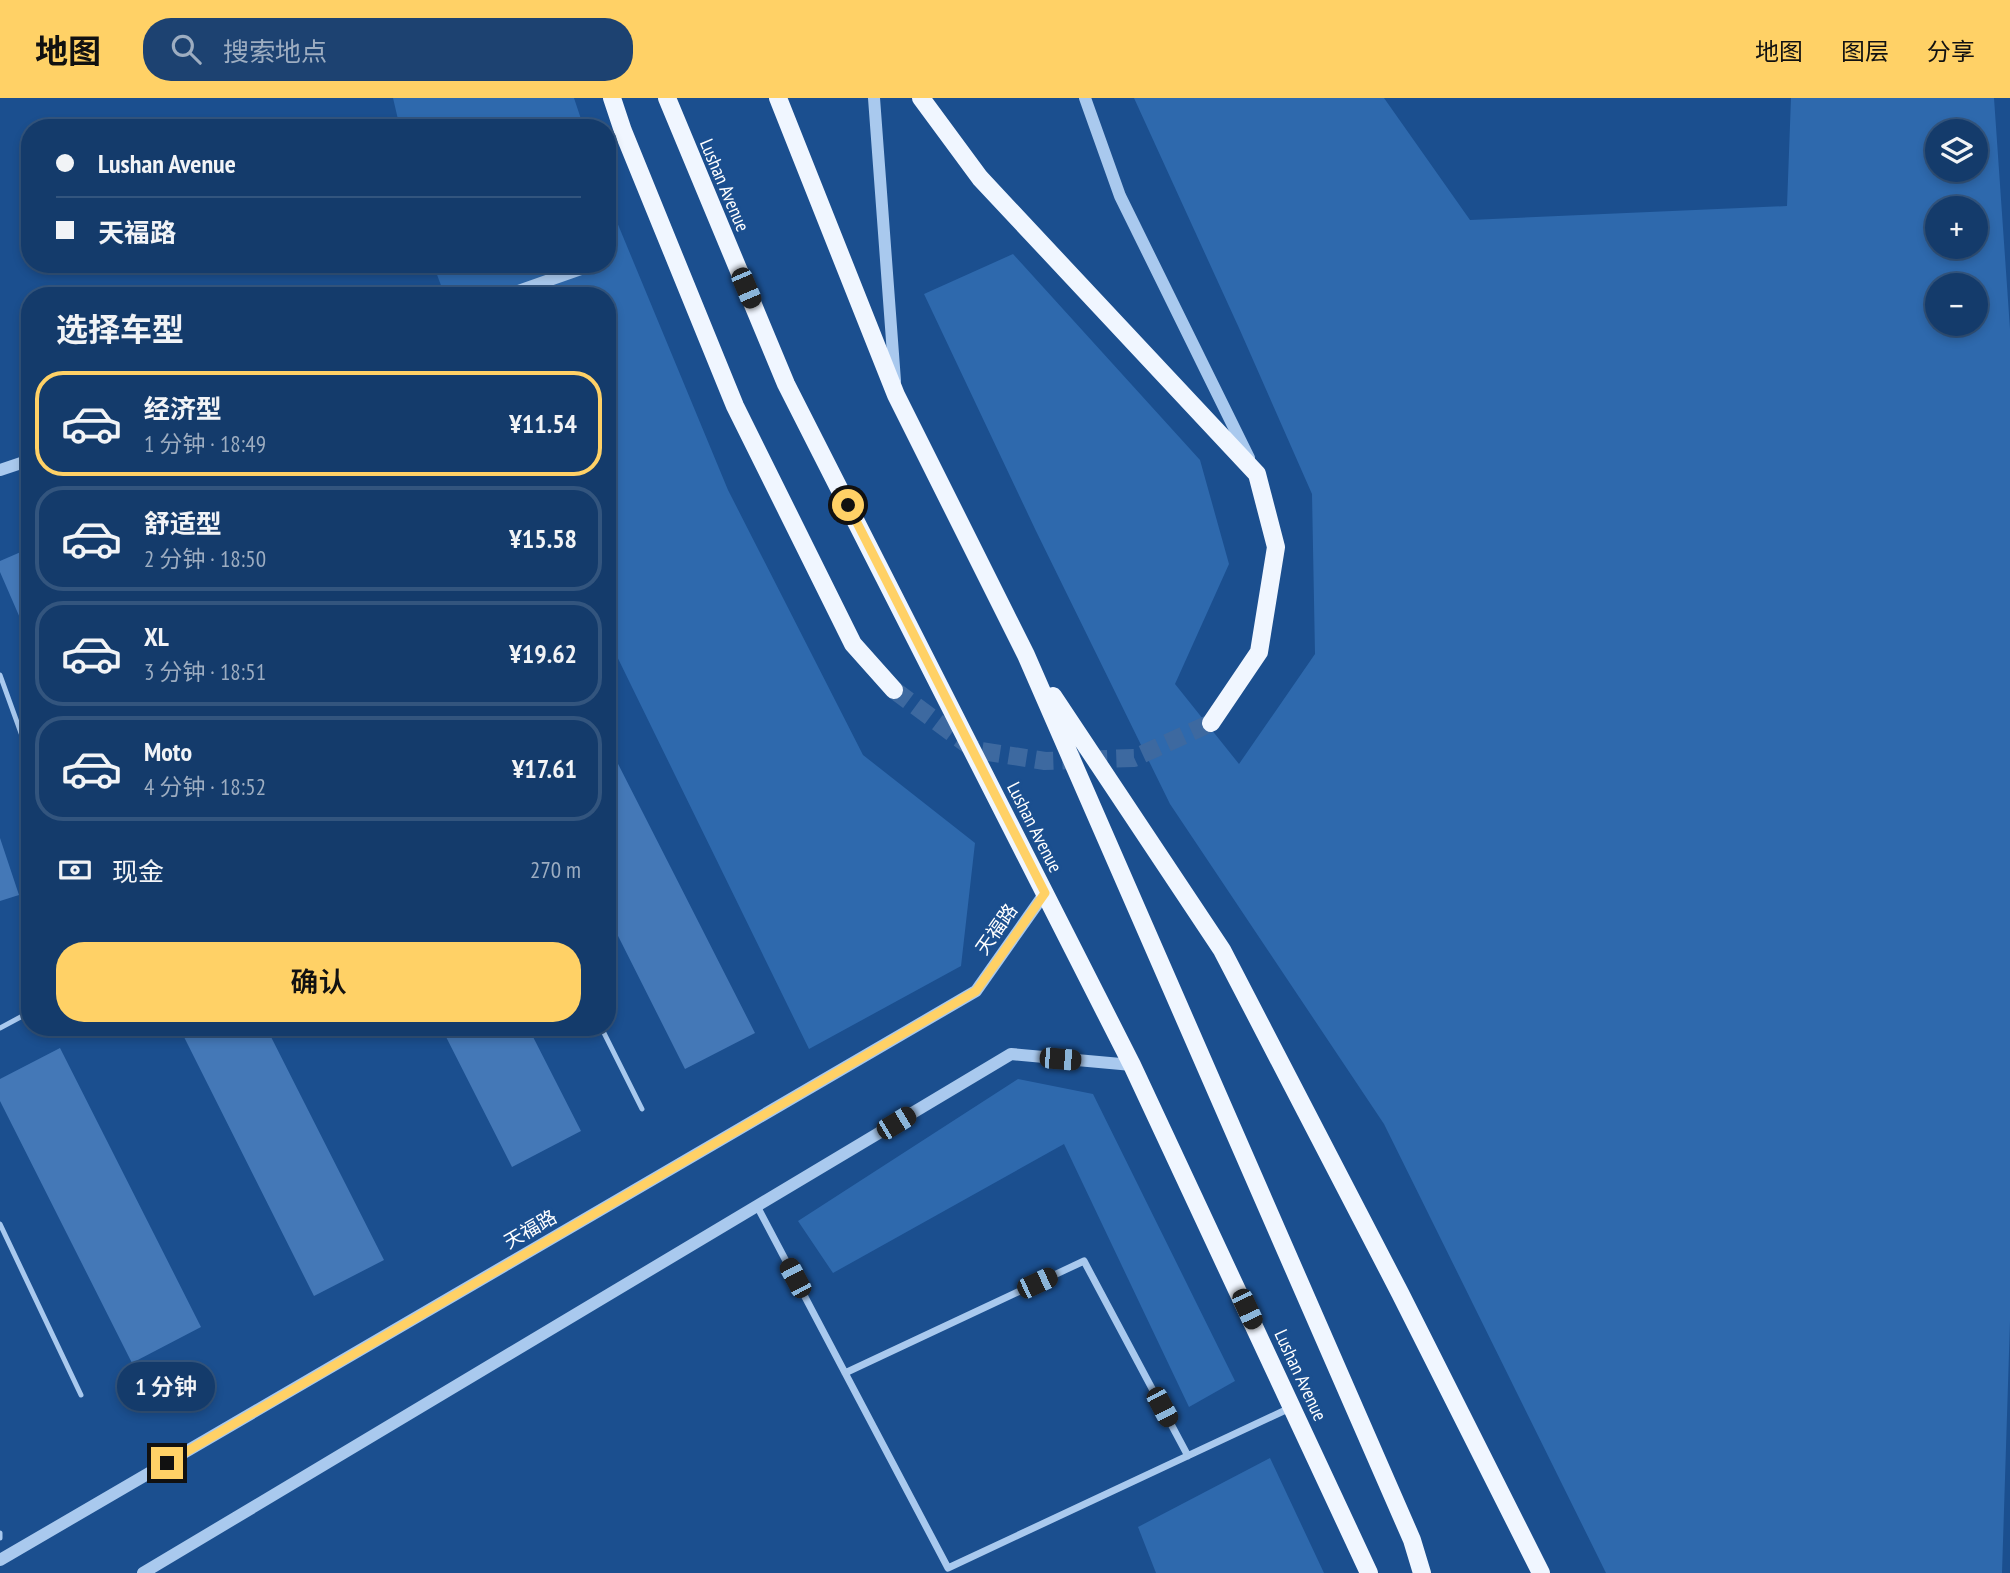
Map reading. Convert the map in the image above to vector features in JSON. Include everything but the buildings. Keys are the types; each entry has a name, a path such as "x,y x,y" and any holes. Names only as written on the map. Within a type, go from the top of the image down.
{"main road":[{"path":"612,98 735,406 853,644 894,690"},
{"name":"Lushan Avenue","path":"667,98 786,384 1132,1065 1369,1573"},
{"name":"Lushan Avenue","path":"778,98 896,395 1026,655 1412,1540 1422,1573"},
{"path":"921,98 979,178 1257,474 1276,547 1259,652 1211,723"},
{"path":"1026,655 1222,950 1401,1293 1541,1573"}],"street":[{"path":"874,98 896,395"},
{"path":"1085,98 1120,197 1257,474"},
{"path":"530,287 569,273"},
{"path":"0,470 21,463"},
{"name":"天福路","path":"0,1560 976,991 1045,893"},
{"path":"143,1573 1011,1054 1132,1065"},
{"path":"757,1206 948,1568 1292,1407"},
{"path":"845,1373 1084,1261 1188,1456"}],"lane":[{"path":"0,675 21,733"},
{"path":"0,1028 21,1017"},
{"path":"606,1036 642,1108"},
{"path":"0,1224 81,1395"}],"shaded area":[{"path":"393,98 574,98 581,119 398,119"},
{"path":"1134,98 1384,98 1470,220 1787,206 1791,98 1994,98 2010,329 2010,1321 2002,1573 1606,1573 1384,1124 1170,804 924,294 1013,254 1200,460 1229,564 1175,684 1239,764 1315,654 1312,494"},
{"path":"616,220 728,490 863,755 975,843 961,966 809,1049 616,654 616,287 442,287 436,273 616,273"},
{"path":"1018,1079 1093,1094 1235,1381 1189,1407 1064,1144 833,1273 798,1221"},
{"path":"1270,1458 1324,1573 1156,1573 1138,1527"}],"tunnel":[{"path":"894,690 975,750 1045,761 1134,758 1211,723"}],"route":[{"path":"167,1463 976,991 1045,893 848,505"}]}
